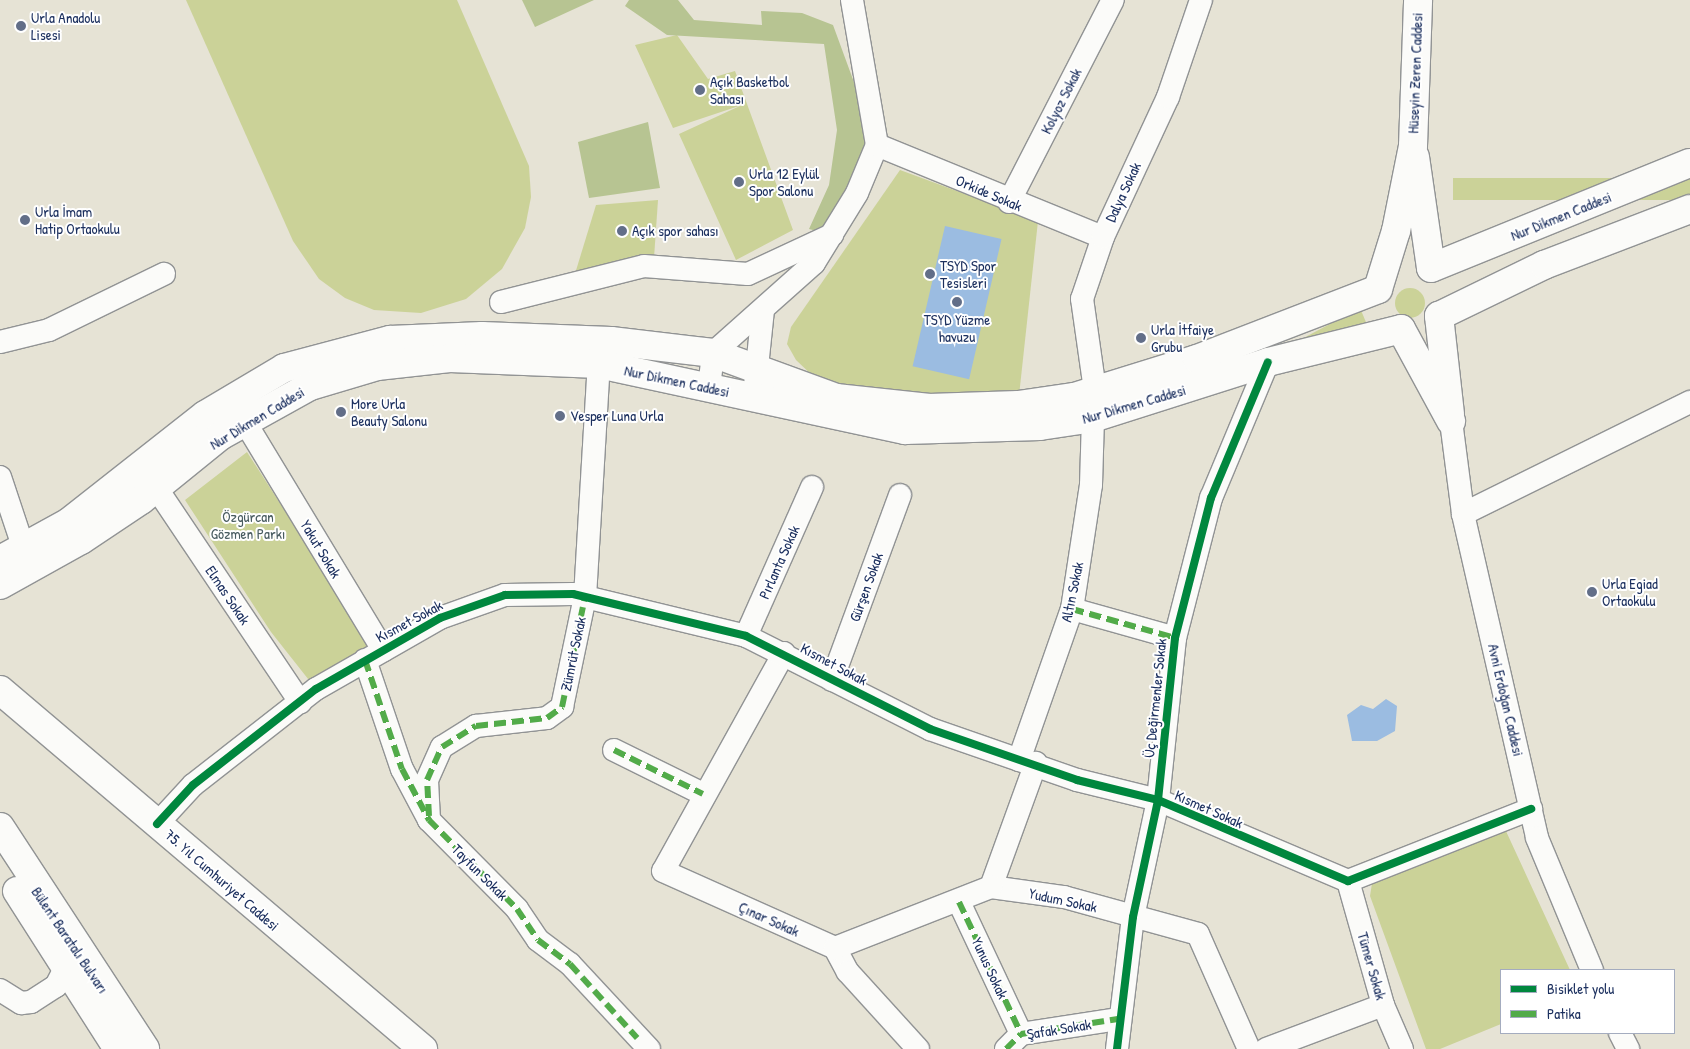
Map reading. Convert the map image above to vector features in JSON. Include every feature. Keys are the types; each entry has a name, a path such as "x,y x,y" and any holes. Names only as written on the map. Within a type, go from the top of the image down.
{"main road":[{"name":"Hüseyin Zeren Caddesi","path":"1413,146 1418,0"},
{"path":"1413,146 1431,268 1446,292 1439,316 1451,421"},
{"path":"1413,146 1396,231 1378,289 1382,313 1401,329 1451,421"},
{"name":"Nur Dikmen Caddesi","path":"1431,268 1690,163"},
{"path":"1401,329 1422,328 1439,316 1544,266 1690,209"},
{"path":"1378,289 1384,275 1398,264 1415,262 1431,268"},
{"name":"Nur Dikmen Caddesi","path":"12,555 69,522 205,415 284,368 390,340 482,336 611,341 713,353 760,367 836,398 929,408 1018,404 1095,390 1197,359 1378,289"},
{"name":"Nur Dikmen Caddesi","path":"0,585 81,540 157,489 220,436 310,386 377,366 450,358 599,364 905,430 1040,426 1093,418 1268,362 1401,329"},
{"name":"75. Yıl Cumhuriyet Caddesi","path":"0,690 423,1049"},
{"name":"Bülent Baratalı Bulvarı","path":"0,828 145,1049"},
{"name":"Bülent Baratalı Bulvarı","path":"0,864 64,970 118,1049"}],"street":[{"path":"709,388 713,353 764,310 814,262 833,234 877,145 852,0"},
{"name":"Kolyoz Sokak","path":"1009,202 1113,0"},
{"name":"Dalya Sokak","path":"1095,390 1082,299 1103,236 1168,97 1201,0"},
{"name":"Orkide Sokak","path":"877,145 1009,202 1103,236"},
{"path":"501,302 644,266 748,274 833,234"},
{"path":"0,342 49,330 164,274"},
{"path":"753,397 760,367 764,310"},
{"name":"Üç Değirmenler Sokak","path":"1118,1049 1118,1019 1133,917 1158,800 1175,638 1211,498 1268,362"},
{"name":"Zümrüt Sokak","path":"429,820 428,780 442,747 476,726 547,718 562,707 585,597 599,364"},
{"path":"1463,514 1690,402"},
{"name":"Altın Sokak","path":"991,887 1072,609 1091,485 1093,418"},
{"name":"Avni Erdoğan Caddesi","path":"1451,421 1463,514 1531,809 1560,902 1592,969"},
{"name":"Yakut Sokak","path":"245,422 374,655"},
{"path":"0,477 12,555"},
{"name":"Pırlanta Sokak","path":"746,636 812,488"},
{"name":"Elmas Sokak","path":"157,489 300,702"},
{"name":"Gürşen Sokak","path":"832,680 900,495"},
{"name":"Kısmet Sokak","path":"158,824 193,785 300,702 374,655 440,618 505,595 585,597 746,636 784,653 832,680 930,729 1027,761 1077,780 1158,800 1348,881"},
{"path":"1072,609 1175,638"},
{"path":"614,750 703,794 784,653"},
{"name":"Tayfun Sokak","path":"374,655 402,769 429,820 517,909 538,940 570,964 637,1045"},
{"name":"Çınar Sokak","path":"703,794 663,871 835,948"},
{"path":"1348,881 1531,809"},
{"name":"Tümer Sokak","path":"1348,881 1383,1005 1402,1049"},
{"path":"918,1049 848,972 835,948 896,921 959,902 991,887"},
{"name":"Yudum Sokak","path":"991,887 1064,897 1198,934 1249,1049"},
{"name":"Yunus Sokak","path":"959,902 1013,1042"},
{"path":"0,990 21,1003 31,1002 56,986 64,970"},
{"path":"1266,1049 1383,1005"},
{"name":"Şafak Sokak","path":"1013,1042 1118,1019"},
{"path":"1620,1034 1628,1049"}],"green space":[{"path":"186,0 457,0 529,166 531,197 525,228 502,269 466,299 421,313 374,310 345,298 319,279 293,241"},
{"path":"522,0 594,0 535,27"},
{"path":"629,0 678,0 694,20 762,25 761,11 802,13 833,25 877,145 833,235 809,229 829,185 837,130 824,44 667,35 625,6"},
{"name":"Urla 12 Eylül Spor Salonu","path":"677,35 708,79 735,71 793,230 736,260 679,134 742,105 673,128 635,45"},
{"path":"648,122 660,188 589,198 578,142"},
{"name":"TSYD Spor Tesisleri","path":"900,170 1038,221 1018,405 836,398 796,360 787,344 791,327"},
{"path":"1453,178 1690,178 1690,200 1453,200"},
{"name":"Açık spor sahası","path":"658,200 654,258 574,277 596,205"},
{"path":"1410,288 1421,292 1425,303 1421,314 1410,318 1399,314 1395,303 1399,292"},
{"path":"1360,308 1368,327 1296,342"},
{"name":"Özgürcan Gözmen Parkı","path":"247,452 341,598 383,650 316,689 271,632 185,500"},
{"path":"1505,829 1570,969 1500,969 1500,1024 1440,1049 1426,1049 1370,896 1373,877"}],"water":[{"name":"TSYD Yüzme havuzu","path":"945,226 1002,239 969,379 913,366"},
{"path":"1386,699 1397,706 1395,731 1377,741 1352,741 1347,715 1361,705 1373,709"}],"marked path":[{"path":"429,816 427,780 442,747 476,726 547,718 562,707 585,597"},
{"path":"1072,609 1175,638"},
{"path":"365,660 402,769 429,820 517,909 538,940 570,964 637,1038"},
{"path":"614,750 703,794"},
{"path":"959,902 1021,1034"},
{"path":"1006,1049 1021,1034 1118,1019"}],"cycle path":[{"path":"1117,1049 1133,917 1158,800 1175,638 1211,498 1268,362"},
{"path":"157,824 193,785 316,689 440,618 505,595 573,594 746,636 930,729 1077,780 1158,800 1348,881 1531,809"}],"place":[{"name":"Urla Anadolu Lisesi","path":"21,26"},
{"name":"Açık Basketbol Sahası","path":"700,90"},
{"name":"Urla 12 Eylül Spor Salonu","path":"739,182"},
{"name":"Urla İmam Hatip Ortaokulu","path":"25,220"},
{"name":"Açık spor sahası","path":"622,231"},
{"name":"TSYD Spor Tesisleri","path":"930,274"},
{"name":"TSYD Yüzme havuzu","path":"957,302"},
{"name":"Urla İtfaiye Grubu","path":"1141,338"},
{"name":"More Urla Beauty Salonu","path":"341,412"},
{"name":"Vesper Luna Urla","path":"560,416"},
{"name":"Urla Egiad Ortaokulu","path":"1592,592"}]}
